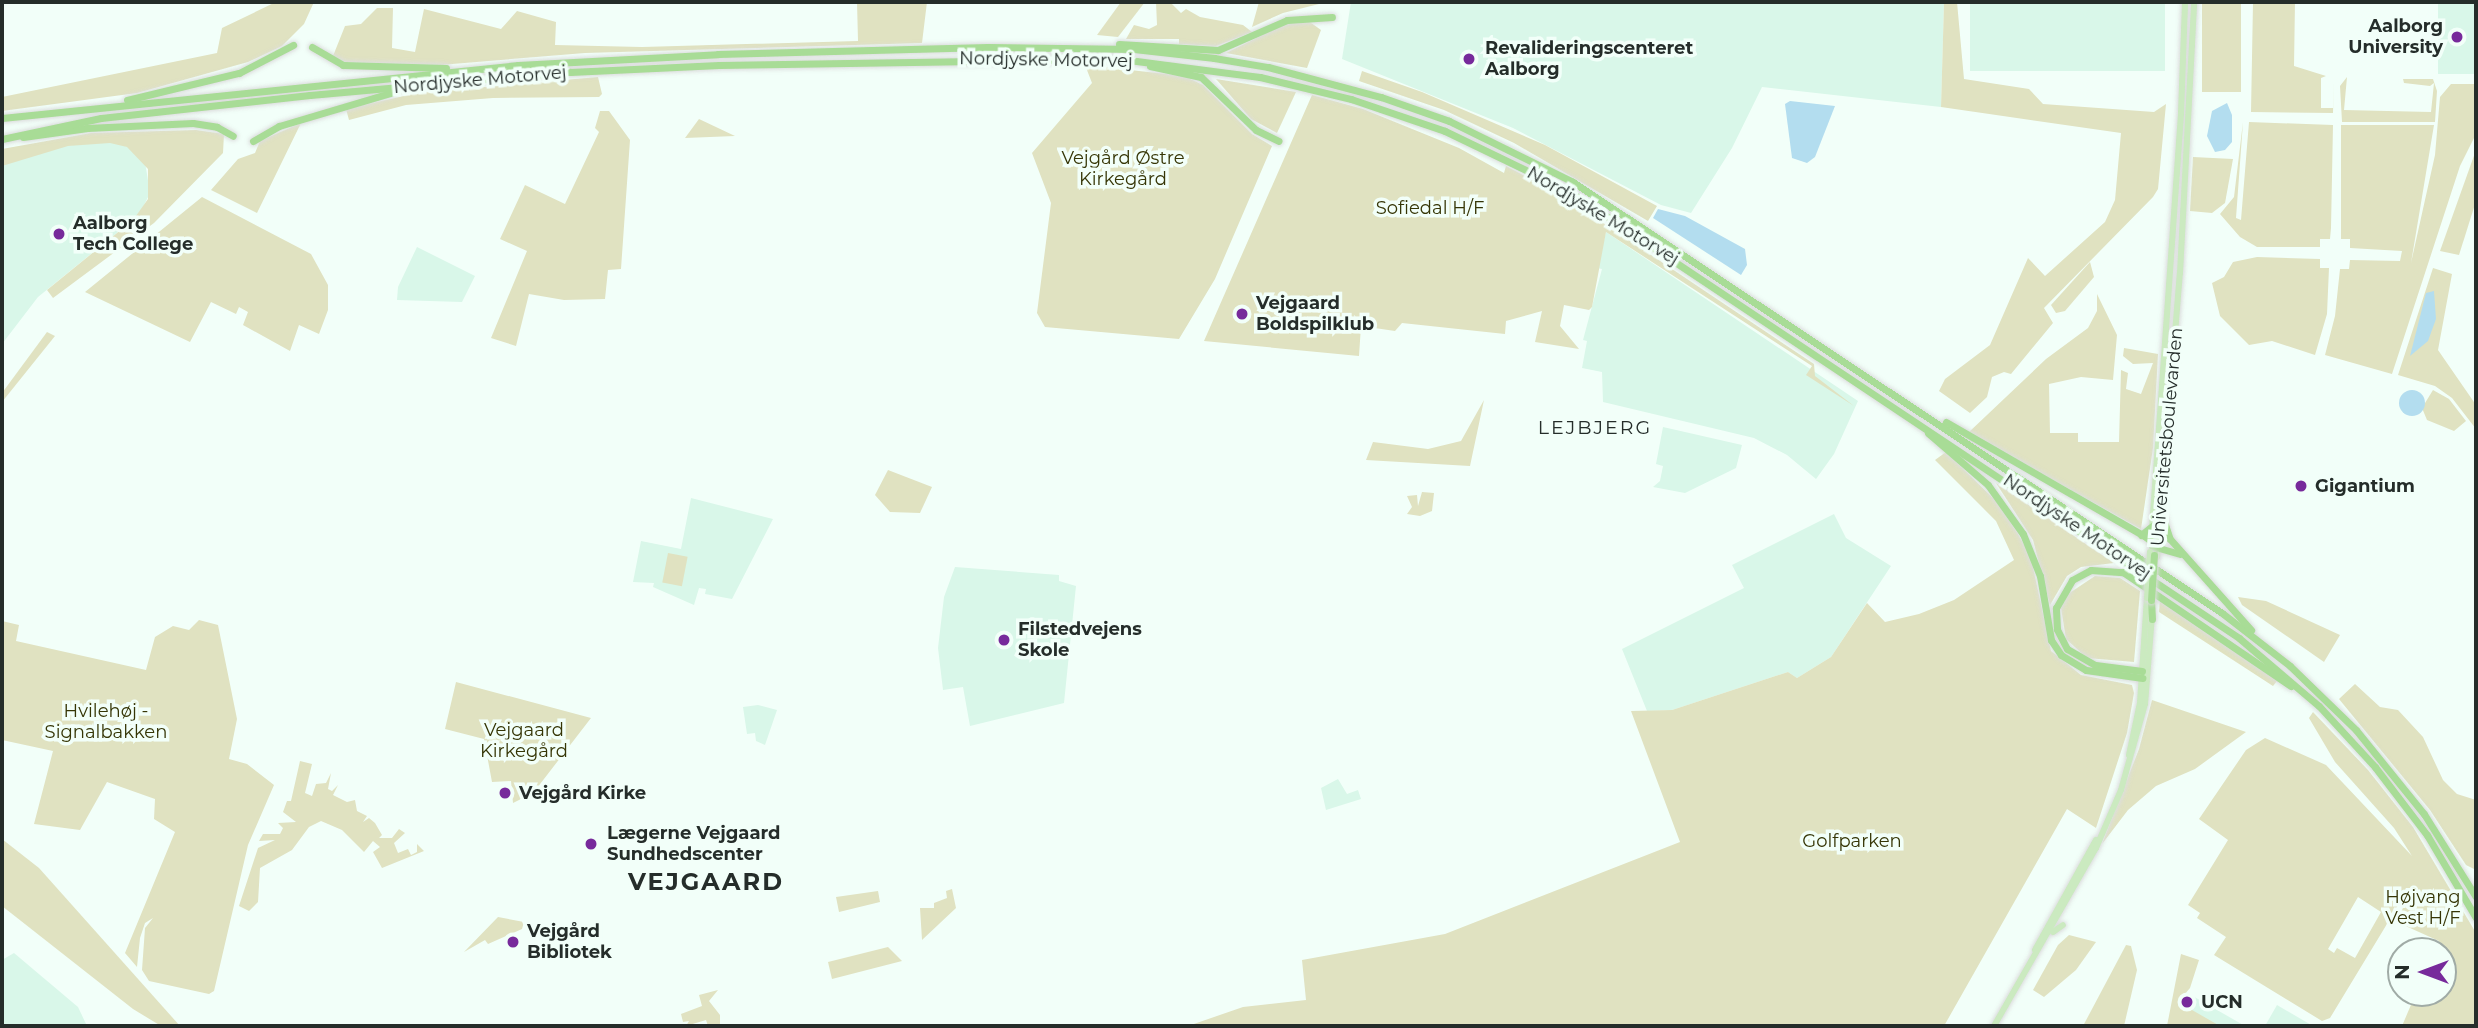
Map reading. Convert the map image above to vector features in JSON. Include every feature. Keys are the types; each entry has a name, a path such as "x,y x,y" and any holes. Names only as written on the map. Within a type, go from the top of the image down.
{"highway":[{"path":"1021,47 1108,44 1210,50 1287,20 1332,17"},
{"path":"40,113 133,99 239,73 293,45"},
{"path":"313,47 334,62 353,66 495,68"},
{"name":"Nordjyske Motorvej","path":"2,118 495,68 718,54 1021,47 1135,50 1268,67 1354,89 1449,121 1573,182 2202,599 2290,666 2390,769 2476,897"},
{"path":"1062,57 1190,72 1213,86 1256,130 1279,141"},
{"name":"Nordjyske Motorvej","path":"2,140 101,118 519,76 707,65 1062,57 1198,66 1260,76 1352,99 1445,131 1567,190 1869,388 2239,638 2343,730 2408,808 2476,918"},
{"path":"253,141 269,130 369,97 519,76"},
{"path":"2,140 88,128 193,124 217,127 233,136"},
{"path":"1809,336 1997,453 2141,534 2153,549 2152,619"},
{"path":"1869,388 1972,469 2007,509 2036,562 2048,629 2061,655 2086,670 2142,675"},
{"path":"2161,512 2168,537 2228,607 2290,666"},
{"path":"2141,534 2152,526"},
{"path":"2153,549 2176,550 2191,563"},
{"path":"2142,675 2095,665 2067,649 2055,619 2059,597 2072,580 2102,568 2123,572 2233,645 2315,708 2408,808"}],"main road":[{"name":"Universitetsboulevarden","path":"2153,549 2152,526 2181,113 2185,2"},
{"name":"Universitetsboulevarden","path":"2153,549 2161,512 2194,2"},
{"path":"2026,971 2080,864 2099,836 2118,790 2138,718 2151,600"},
{"path":"1994,1026 2096,848 2132,758 2145,704 2152,619"},
{"path":"2055,920 2080,864"},
{"path":"2026,971 2056,928 2063,925"}],"shaded area":[{"path":"1351,2 1944,2 1941,107 1762,87 1732,148 1691,213 1661,205 1513,128 1342,59"},
{"path":"1970,2 2165,2 2165,71 1970,71"},
{"name":"Aalborg University","path":"2438,2 2476,2 2476,74 2438,74"},
{"name":"Aalborg Tech College","path":"110,141 128,147 145,162 150,193 143,207 134,219 38,297 2,344 2,164 64,146"},
{"path":"1606,232 1858,401 1834,454 1816,479 1787,455 1754,438 1603,402 1602,372 1582,368 1587,341 1583,340 1602,269 1597,268"},
{"path":"417,247 475,276 462,302 397,300 398,287"},
{"path":"1663,427 1742,445 1736,468 1685,493 1653,487 1660,481 1663,466 1656,464"},
{"path":"691,498 773,519 732,599 705,594 706,589 699,588 694,605 653,587 654,583 633,582 641,541 681,549"},
{"path":"1834,514 1846,538 1891,566 1831,657 1797,678 1788,672 1672,710 1647,711 1622,649 1744,588 1732,565"},
{"name":"Filstedvejens Skole","path":"955,567 1059,575 1059,581 1076,586 1064,703 970,726 963,687 943,690 938,648 944,597"},
{"path":"758,705 777,710 765,745 756,741 755,733 747,734 743,707"},
{"path":"1338,779 1347,794 1358,790 1361,799 1326,810 1321,788"},
{"path":"14,953 78,1007 87,1026 2,1026 2,960"},
{"name":"UCN","path":"2177,987 2245,1026 2167,1026"},
{"name":"UCN","path":"2277,1005 2313,1026 2265,1026"}],"green space":[{"path":"276,2 314,2 304,24 282,46 248,62 137,93 2,111 2,97 217,53 222,28"},
{"path":"857,2 927,2 922,43 585,53 440,65 345,62 333,56 345,26 361,24 377,8 393,8 392,48 415,52 424,9 501,29 517,11 556,22 555,45 642,47 858,41"},
{"path":"1121,2 1145,2 1118,37 1097,35"},
{"path":"1156,2 1170,2 1181,13 1186,9 1200,17 1243,25 1252,32 1216,46 1179,44 1179,39 1126,39 1134,25 1149,29 1157,25"},
{"path":"1259,2 1327,2 1283,13 1252,27"},
{"path":"1944,2 1957,2 1964,79 2029,89 2043,104 2154,112 2166,104 2158,189 2153,197 2044,308 2053,323 2011,374 2004,372 1992,377 1987,397 1970,413 1939,391 1945,379 1990,345 2028,258 2045,276 2105,222 2115,200 2121,133 1941,107"},
{"path":"2202,2 2241,2 2241,92 2202,92"},
{"path":"2253,2 2295,2 2294,66 2326,76 2321,78 2321,108 2333,108 2334,76 2333,113 2251,112"},
{"path":"1307,20 1321,30 1307,68 1226,53 1285,24"},
{"name":"Vejgård Østre Kirkegård","path":"1085,65 1184,76 1203,85 1252,134 1272,146 1215,279 1179,339 1045,327 1037,313 1051,203 1032,153 1092,83"},
{"path":"1362,71 1422,92 1545,145 1657,206 1648,221 1514,143 1444,110 1359,81"},
{"path":"598,77 602,94 599,97 493,98 406,105 349,120 346,109 417,93"},
{"path":"2347,77 2344,110 2431,112 2434,83 2430,86 2404,83 2403,79 2433,79 2437,91 2435,122 2342,122 2340,86"},
{"path":"1216,79 1296,92 1277,133 1251,119"},
{"path":"2451,84 2476,84 2476,134 2460,166 2392,374 2325,355 2335,316 2340,269 2349,269 2350,260 2400,261 2402,251 2350,248 2350,239 2341,239 2341,125 2434,125 2411,263 2435,155 2440,97"},
{"name":"Sofiedal H/F","path":"1312,95 1363,109 1459,148 1504,173 1506,166 1563,196 1814,364 1815,376 1854,406 1806,375 1812,366 1606,232 1592,307 1589,310 1564,305 1560,326 1579,349 1535,342 1542,311 1506,321 1505,334 1402,323 1395,331 1361,326 1359,356 1204,341"},
{"path":"600,111 609,111 630,140 621,269 608,270 605,299 564,300 529,294 516,346 491,338 527,251 500,239 525,185 565,204 599,132 595,128"},
{"path":"699,119 735,136 685,138"},
{"path":"2243,122 2236,218 2241,220 2249,122 2333,125 2330,239 2320,239 2320,247 2257,247 2240,237 2220,214 2234,197"},
{"path":"301,123 257,213 211,190 238,159 255,153 260,141"},
{"path":"196,130 224,134 223,153 154,223 53,298 47,290 133,220 148,199 148,169 127,147 110,143 68,146 2,166 2,149 91,133"},
{"path":"2476,150 2476,201 2459,255 2440,251"},
{"path":"2193,157 2233,159 2225,203 2212,213 2190,211"},
{"path":"202,197 311,254 328,285 328,310 319,334 299,325 290,351 243,325 248,312 239,307 236,314 211,302 190,342 85,292"},
{"path":"2257,257 2320,259 2320,268 2329,268 2327,314 2315,355 2272,341 2249,345 2220,316 2212,283 2224,277 2233,262"},
{"path":"2090,262 2094,277 2065,311 2056,313 2051,305"},
{"path":"2433,268 2452,274 2438,350 2476,405 2476,429 2452,398 2435,386 2398,375"},
{"path":"2097,294 2117,335 2113,380 2081,377 2049,384 2050,433 2078,433 2078,442 2119,442 2121,370 2128,373 2126,389 2141,394 2153,363 2133,364 2123,356 2124,348 2158,354 2153,448 2141,529 1968,433 2046,359 2088,328 2097,311"},
{"path":"47,332 55,336 2,402 2,393"},
{"path":"2433,390 2449,399 2466,421 2454,431 2427,420 2422,408"},
{"path":"1484,400 1470,466 1366,460 1373,442 1428,449 1461,441"},
{"name":"Golfparken","path":"1946,452 1997,502 2031,558 2051,651 2081,675 2132,685 2134,693 2127,733 2096,828 2067,809 1944,1026 1188,1026 1243,1007 1306,1000 1302,960 1445,934 1680,842 1631,711 1672,710 1788,672 1797,678 1831,657 1867,603 1885,622 1919,614 1954,600 2014,560 1996,521 1935,460"},
{"path":"888,470 932,487 920,513 890,512 875,495"},
{"path":"1996,483 2114,563 2081,567 2067,576 2050,605 2033,540"},
{"path":"1422,492 1434,493 1432,511 1420,516 1407,514 1412,507 1407,496 1417,495 1418,506"},
{"path":"668,553 688,557 682,586 662,582"},
{"path":"2095,576 2120,578 2140,591 2134,662 2087,658 2066,639 2061,608 2068,594"},
{"path":"2238,597 2266,601 2340,635 2324,662 2242,605"},
{"path":"2160,599 2277,681 2273,686 2159,612"},
{"name":"Hvilehøj - Signalbakken","path":"199,620 218,625 237,719 229,759 247,764 274,785 248,845 214,991 209,994 149,981 142,970 145,928 153,918 145,923 140,938 137,967 125,953 175,832 154,819 155,799 107,782 80,830 34,824 53,751 2,740 2,621 19,625 16,641 146,670 155,637 173,626 189,630"},
{"name":"Vejgaard Kirkegård","path":"456,682 591,718 527,801 523,798 513,803 511,781 492,782 484,739 445,729"},
{"path":"2355,684 2380,707 2398,710 2423,737 2443,780 2457,794 2476,800 2476,870 2466,865 2430,810 2339,699"},
{"path":"2152,700 2246,732 2195,769 2156,786 2128,810 2102,844 2139,749"},
{"name":"Højvang Vest H/F","path":"2313,712 2368,770 2413,827 2476,933 2476,1026 2402,1026 2410,1007 2457,1007 2457,937 2430,937 2390,919 2330,1018 2322,1021 2214,955 2226,937 2197,918 2200,913 2188,905 2228,840 2199,819 2246,750 2265,738 2326,765 2412,856 2394,828 2335,762 2309,718","holes":["2358,897 2381,912 2355,958 2337,948 2334,953 2328,949"]},
{"path":"300,761 312,764 305,793 312,796 316,784 326,783 331,773 328,789 332,791 338,785 333,795 347,802 355,800 357,811 367,816 363,822 369,818 375,823 382,835 379,838 392,838 399,829 405,833 394,843 398,853 408,849 411,855 417,852 417,844 424,851 382,868 373,852 380,847 373,841 364,852 342,830 321,821 309,827 292,850 260,868 258,902 249,911 239,906 258,848 275,840 259,841 263,834 280,834 283,828 278,823 296,822 283,812 287,801 291,801"},
{"path":"2,839 39,868 180,1026 161,1026 133,1009 2,906"},
{"path":"952,889 956,908 922,940 920,908 934,908 934,903 947,898 946,891"},
{"path":"878,891 880,902 839,912 836,897"},
{"path":"498,917 524,922 522,929 488,944 485,940 464,952"},
{"path":"2069,935 2096,942 2076,970 2044,997 2033,990 2058,945"},
{"path":"2126,945 2131,946 2137,970 2124,1026 2083,1026"},
{"path":"888,947 902,961 832,979 828,962"},
{"path":"2181,954 2199,960 2190,988 2178,1002 2220,1026 2167,1026"},
{"path":"718,990 709,1001 720,1015 720,1026 708,1026 706,1020 686,1026 689,1021 683,1022 681,1014 702,1006 699,995"}],"water":[{"path":"1790,101 1835,106 1815,157 1807,163 1792,158 1785,104"},
{"path":"2227,103 2232,115 2232,142 2225,150 2215,152 2207,136 2212,111"},
{"path":"1658,209 1685,216 1745,249 1747,265 1741,275 1653,218"},
{"path":"2434,291 2436,319 2428,341 2410,356 2426,293"},
{"path":"2412,390 2421,394 2425,403 2421,412 2412,416 2403,412 2399,403 2403,394"}],"place":[{"name":"Aalborg University","path":"2457,37"},
{"name":"Revalideringscenteret Aalborg","path":"1469,59"},
{"name":"Aalborg Tech College","path":"59,234"},
{"name":"Vejgaard Boldspilklub","path":"1242,314"},
{"name":"Gigantium","path":"2301,486"},
{"name":"Filstedvejens Skole","path":"1004,640"},
{"name":"Vejgård Kirke","path":"505,793"},
{"name":"Lægerne Vejgaard Sundhedscenter","path":"591,844"},
{"name":"Vejgård Bibliotek","path":"513,942"},
{"name":"UCN","path":"2187,1002"}],"district":[{"name":"LEJBJERG","path":"1595,428"},
{"name":"VEJGAARD","path":"706,882"}]}
